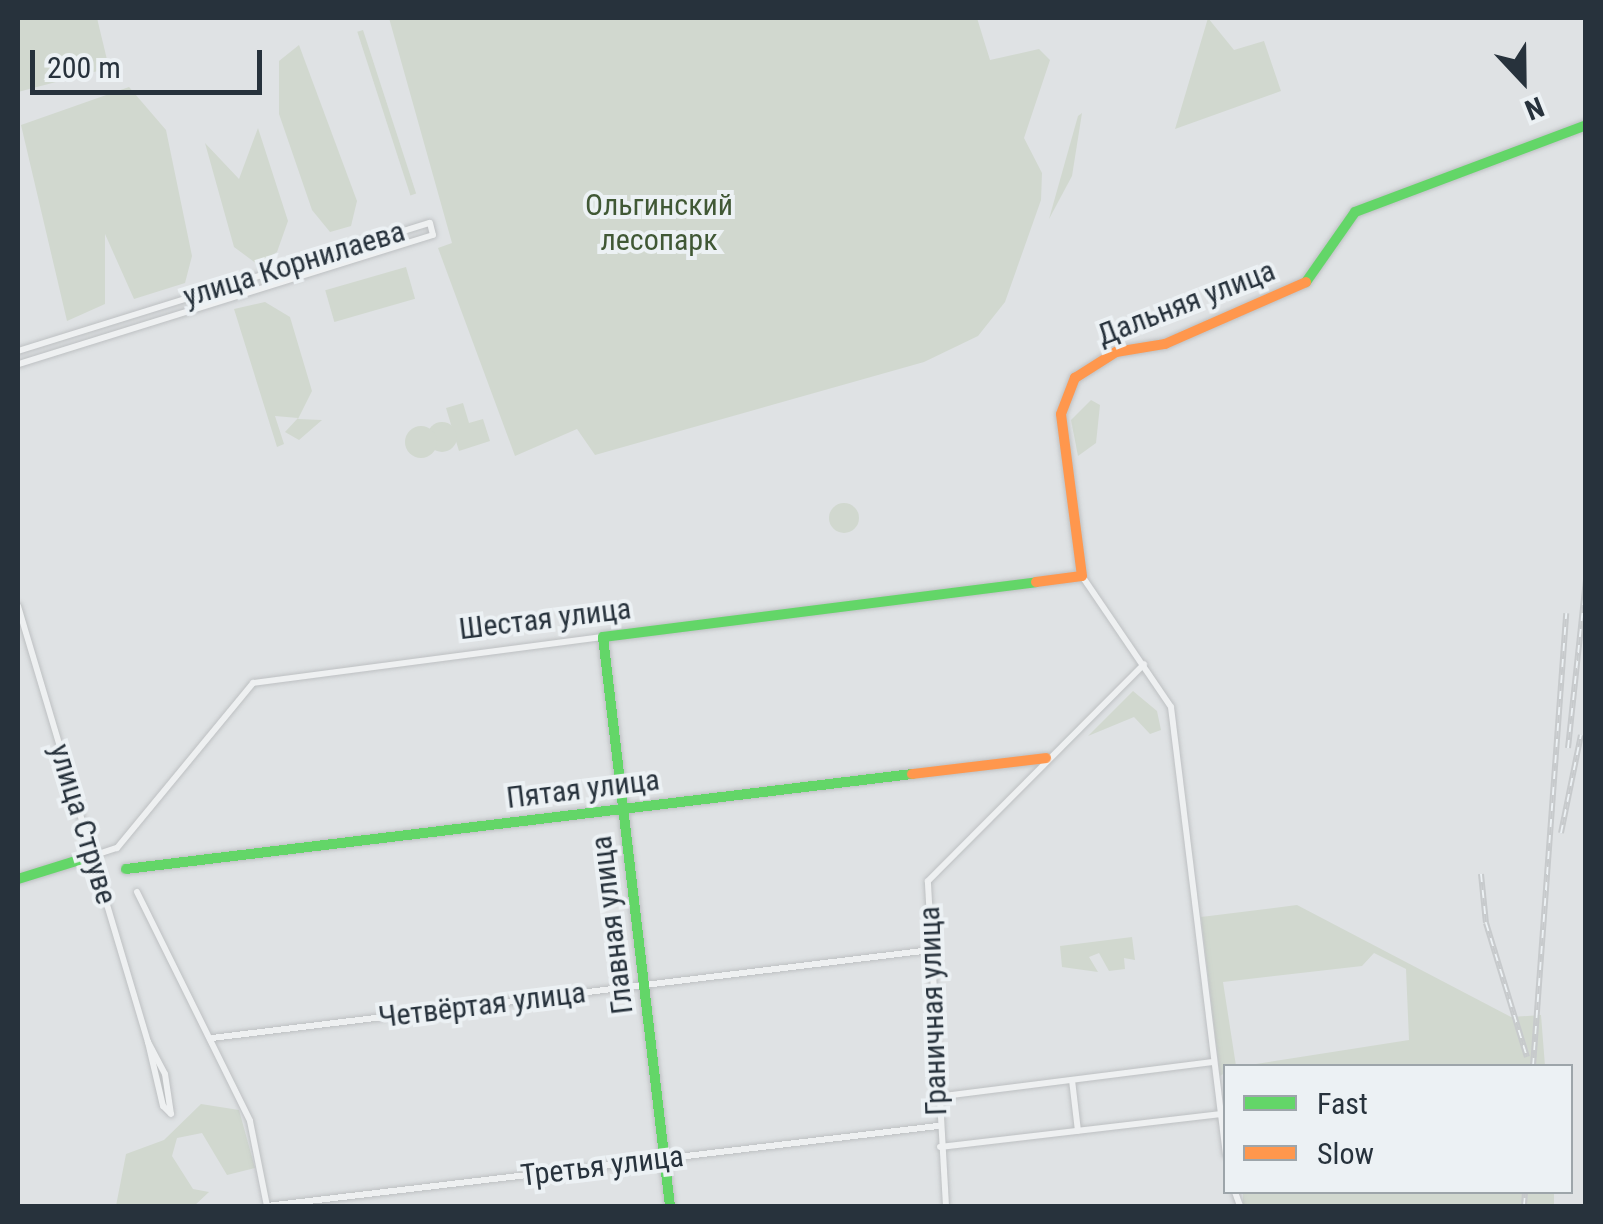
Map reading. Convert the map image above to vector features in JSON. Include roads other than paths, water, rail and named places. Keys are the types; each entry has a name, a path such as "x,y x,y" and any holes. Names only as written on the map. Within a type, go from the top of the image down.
{"street":[{"name":"Дальняя улица","path":"1082,576 1061,407 1075,378 1124,350 1165,344 1318,277 1355,212 1586,125"},
{"name":"улица Корнилаева","path":"18,351 430,223 433,235 18,364"},
{"name":"Шестая улица","path":"92,856 117,848 253,683 1082,576"},
{"path":"1082,576 1169,701 1223,1134"},
{"name":"улица Струве","path":"18,606 148,1042 163,1106 171,1114 166,1074 148,1042"},
{"name":"Главная улица","path":"603,637 670,1206"},
{"name":"Граничная улица","path":"946,1206 936,1097 930,876 1144,664"},
{"name":"Пятая улица","path":"126,869 1046,758"},
{"path":"18,878 92,856"},
{"path":"136,892 212,1038 252,1126 267,1206"},
{"name":"Четвёртая улица","path":"212,1038 930,950"},
{"path":"936,1097 1214,1062"},
{"path":"1072,1080 1078,1131"},
{"path":"940,1147 1220,1114"},
{"name":"Третья улица","path":"267,1206 938,1126"}],"railway":[{"path":"1586,529 1586,564"},
{"path":"1568,748 1586,579"},
{"path":"1533,1064 1566,613"},
{"path":"1561,833 1581,735"},
{"path":"1481,874 1486,923 1527,1057"},
{"path":"1524,1206 1525,1194"}],"park label":[{"name":"Ольгинский лесопарк","path":"659,222"}]}
